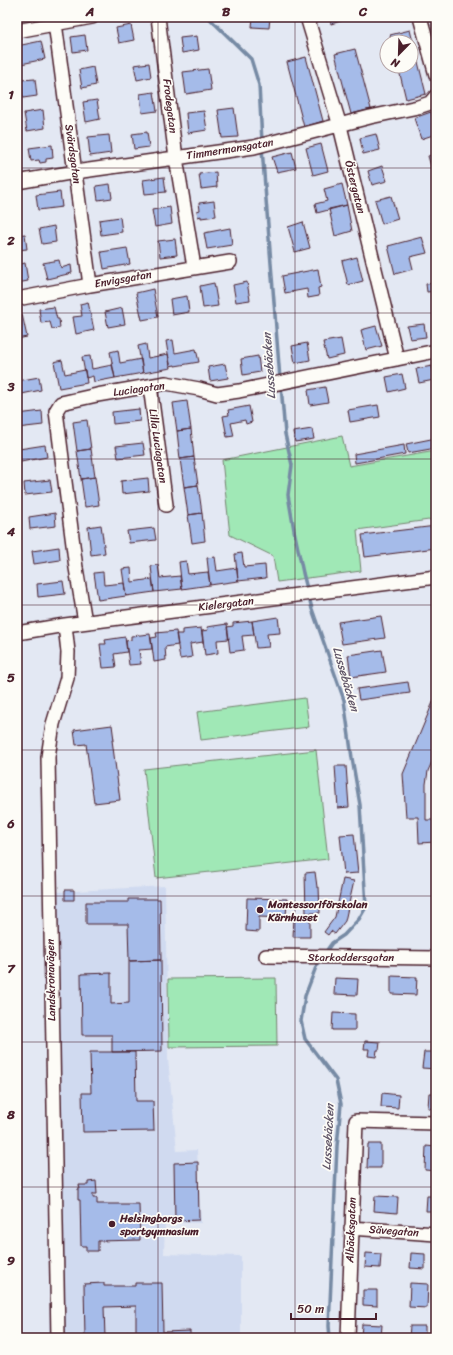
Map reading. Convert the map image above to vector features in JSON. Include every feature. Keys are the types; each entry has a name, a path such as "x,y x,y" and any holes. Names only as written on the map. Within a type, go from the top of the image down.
{"street":[{"path":"17,31 92,17"},
{"name":"Frodegatan","path":"158,17 176,158 194,267"},
{"name":"Östergatan","path":"308,17 340,126 397,359"},
{"path":"420,17 436,75"},
{"name":"Svärdsgatan","path":"55,23 90,285"},
{"name":"Timmermansgatan","path":"17,182 260,145 418,107 430,103 436,96"},
{"name":"Envigsgatan","path":"17,299 90,285 230,262"},
{"name":"Luciagatan","path":"85,622 76,568 56,411 61,403 166,383 217,394 239,391 436,351"},
{"name":"Lilla Luciagatan","path":"150,386 166,505"},
{"name":"Kielergatan","path":"17,633 85,622 436,577"},
{"name":"Landskronavägen","path":"58,1338 48,757 54,724 67,678 68,652 65,625"},
{"name":"Starkoddersgatan","path":"266,956 436,958"},
{"name":"Albäcksgatan","path":"348,1338 356,1121 436,1123"},
{"name":"Sävegatan","path":"351,1228 436,1234"}],"shaded area":[{"path":"165,886 168,1059 177,1151 197,1150 201,1223 165,1222 164,1254 241,1256 241,1338 49,1338 58,892"}],"green space":[{"path":"342,436 349,466 436,451 436,519 357,530 361,571 277,582 273,556 230,535 222,460"},
{"path":"305,698 309,727 201,740 197,712"},
{"path":"316,750 328,859 156,878 144,769"},
{"path":"276,978 277,1046 169,1047 168,979"}],"building":[{"path":"253,17 270,17 269,28 252,27"},
{"path":"329,17 347,17 347,19 331,24"},
{"path":"131,25 134,40 119,43 116,28"},
{"path":"410,30 411,34 394,34"},
{"path":"85,35 87,50 73,52 71,37"},
{"path":"197,36 199,50 182,53 180,38"},
{"path":"41,41 45,59 21,64 17,46"},
{"path":"355,49 371,109 351,114 335,54"},
{"path":"306,57 323,121 304,127 287,62"},
{"path":"149,63 151,77 137,80 134,65"},
{"path":"419,66 426,94 406,99 400,74 419,74"},
{"path":"93,67 96,85 82,88 79,70"},
{"path":"208,69 211,90 186,94 183,72"},
{"path":"35,79 37,96 23,98 21,80"},
{"path":"154,92 157,111 142,113 140,94"},
{"path":"97,100 100,119 86,122 83,102"},
{"path":"234,108 238,137 222,138 218,110"},
{"path":"43,110 45,128 27,131 24,113"},
{"path":"204,111 207,130 188,133 186,113"},
{"path":"431,112 436,126 436,134 421,139 414,118"},
{"path":"147,132 149,147 134,149 132,134"},
{"path":"376,134 380,150 363,154 360,138"},
{"path":"109,135 111,153 90,156 88,137"},
{"path":"321,144 328,171 313,175 306,148"},
{"path":"52,145 53,158 46,159 46,162 40,163 39,160 31,161 29,148"},
{"path":"292,152 296,168 277,172 272,157"},
{"path":"436,154 436,181 435,181 428,156"},
{"path":"382,166 387,181 372,185 368,171"},
{"path":"216,172 217,187 201,189 199,174"},
{"path":"164,177 166,192 145,194 143,180"},
{"path":"110,184 112,198 98,200 96,186"},
{"path":"342,184 347,205 317,213 315,204 327,201 324,189"},
{"path":"60,192 62,207 38,210 36,195"},
{"path":"391,196 398,219 382,224 375,200"},
{"path":"214,201 216,216 198,217 197,211 200,210 199,203"},
{"path":"347,205 352,231 335,236 329,209"},
{"path":"170,207 172,224 155,227 152,210"},
{"path":"120,217 122,232 101,235 99,220"},
{"path":"303,222 310,248 295,252 288,227"},
{"path":"54,226 56,242 42,244 39,229"},
{"path":"230,228 232,245 207,249 204,233"},
{"path":"25,234 27,249 17,250 17,235"},
{"path":"422,237 427,253 410,257 413,269 395,274 388,246"},
{"path":"175,239 177,255 160,257 158,241"},
{"path":"127,248 130,264 104,269 101,252"},
{"path":"357,257 363,281 348,285 342,261"},
{"path":"59,260 61,268 71,265 72,273 47,279 43,263"},
{"path":"25,263 28,281 17,283 17,265"},
{"path":"318,269 321,287 318,288 319,296 308,298 307,289 285,293 282,276"},
{"path":"247,282 250,300 236,302 233,285"},
{"path":"214,283 218,306 203,308 200,286"},
{"path":"436,283 436,291 427,292 426,284"},
{"path":"153,289 158,317 142,320 136,293"},
{"path":"187,296 189,312 172,315 170,299"},
{"path":"88,302 94,330 76,334 73,317 82,316 80,304"},
{"path":"54,307 57,319 59,319 60,328 52,329 50,322 41,323 39,309"},
{"path":"122,308 125,324 108,327 105,312"},
{"path":"22,314 27,337 17,339 17,315"},
{"path":"424,324 426,337 410,339 407,326"},
{"path":"376,326 382,346 366,350 361,330"},
{"path":"341,339 344,355 327,359 323,342"},
{"path":"173,340 175,353 196,349 199,362 170,366 166,341"},
{"path":"307,343 310,360 295,363 292,346"},
{"path":"146,344 148,358 168,354 171,368 143,373 138,346"},
{"path":"118,350 120,363 141,359 143,373 115,378 110,352"},
{"path":"90,356 92,369 112,365 115,378 94,382 93,376 86,378 82,357"},
{"path":"258,356 260,372 243,375 241,359"},
{"path":"62,360 65,374 85,370 87,383 59,388 54,362"},
{"path":"225,364 228,378 210,381 208,367"},
{"path":"432,366 434,380 419,383 416,369"},
{"path":"402,374 405,388 389,392 386,377"},
{"path":"39,377 41,390 17,395 17,381"},
{"path":"325,387 328,402 310,405 308,390"},
{"path":"187,401 191,429 177,431 173,403"},
{"path":"378,405 380,417 350,422 348,410"},
{"path":"17,406 18,414 42,411 43,425 17,428"},
{"path":"249,406 252,422 246,424 245,420 231,423 234,436 227,437 223,416 229,415 228,410"},
{"path":"139,409 140,421 113,424 112,412"},
{"path":"87,420 91,449 77,451 73,422"},
{"path":"191,429 194,457 180,459 177,431"},
{"path":"312,429 314,439 295,442 293,432"},
{"path":"436,438 436,448 408,453 406,444"},
{"path":"143,443 145,455 118,458 116,446"},
{"path":"45,445 47,457 21,462 19,449"},
{"path":"404,445 405,454 355,463 354,454"},
{"path":"91,449 95,477 81,479 77,451"},
{"path":"194,457 198,485 184,487 180,459"},
{"path":"95,477 99,505 85,507 81,479"},
{"path":"148,478 149,491 122,494 121,481"},
{"path":"50,480 52,492 25,495 24,483"},
{"path":"198,485 202,513 188,515 184,487"},
{"path":"55,513 56,526 30,529 29,517"},
{"path":"202,513 205,541 192,543 188,515"},
{"path":"101,525 105,553 91,555 88,527"},
{"path":"436,526 436,548 365,557 362,535"},
{"path":"154,528 156,540 129,543 127,531"},
{"path":"59,547 60,560 34,564 32,551"},
{"path":"242,553 244,567 265,565 266,578 238,581 235,554"},
{"path":"215,557 217,571 237,568 238,581 210,585 207,558"},
{"path":"186,561 188,574 208,572 210,585 182,589 179,562"},
{"path":"158,565 160,578 180,576 182,589 154,592 151,566"},
{"path":"131,568 132,582 152,579 154,592 126,596 122,569"},
{"path":"103,572 104,585 124,583 126,596 98,600 94,573"},
{"path":"63,581 65,594 38,597 37,584"},
{"path":"381,616 385,638 342,644 338,622"},
{"path":"278,617 280,633 267,634 269,647 256,648 252,621"},
{"path":"252,621 254,635 242,636 244,650 230,652 227,627 233,626 233,623"},
{"path":"227,624 229,639 217,640 218,653 205,655 202,631 208,630 207,627"},
{"path":"201,628 203,642 190,644 192,657 180,659 176,634 182,634 182,630"},
{"path":"176,631 178,645 165,647 166,660 154,662 151,638 157,637 156,633"},
{"path":"150,634 152,649 139,650 141,664 129,665 126,641 131,640 131,636"},
{"path":"125,637 127,652 114,654 116,667 103,668 100,644 106,644 105,640"},
{"path":"382,650 386,672 351,677 348,655"},
{"path":"408,682 410,693 359,700 357,689"},
{"path":"436,695 436,752 428,771 426,784 426,820 436,820 436,842 419,843 418,817 406,817 403,774"},
{"path":"112,725 114,740 112,740 120,800 94,803 86,744 76,745 74,730"},
{"path":"335,766 346,766 349,807 338,808"},
{"path":"354,834 358,873 344,874 340,835"},
{"path":"315,872 317,887 319,887 320,913 306,913 305,873"},
{"path":"343,879 354,881 345,921 335,934 331,931 328,935 324,932 335,917"},
{"path":"65,890 74,890 74,900 65,900"},
{"path":"247,898 287,899 286,918 259,917 259,932 246,931"},
{"path":"128,899 160,899 161,960 129,961 128,924 86,924 86,902 128,902"},
{"path":"294,917 310,917 310,937 293,937"},
{"path":"161,960 162,1051 112,1052 112,1035 82,1035 81,974 111,973 111,1004 129,1003 129,961"},
{"path":"391,976 417,977 416,995 391,994"},
{"path":"335,978 358,979 357,995 334,994"},
{"path":"333,1013 355,1014 355,1030 332,1030"},
{"path":"365,1041 380,1042 376,1057 368,1056 369,1049 364,1049"},
{"path":"90,1052 135,1052 136,1101 153,1101 154,1131 83,1132 82,1093 91,1093"},
{"path":"424,1052 436,1052 436,1069 422,1068"},
{"path":"382,1093 399,1095 398,1108 381,1107"},
{"path":"429,1093 436,1093 436,1109 428,1108"},
{"path":"368,1144 381,1144 381,1168 367,1168"},
{"path":"426,1146 436,1147 436,1171 425,1170"},
{"path":"198,1162 199,1220 175,1221 174,1163"},
{"path":"96,1181 97,1194 93,1194 93,1198 97,1198 97,1204 139,1204 140,1240 98,1241 98,1251 86,1251 86,1246 81,1246 80,1200 78,1200 78,1189 80,1189 79,1185 88,1185 88,1182"},
{"path":"435,1194 436,1211 426,1211 427,1196 435,1196"},
{"path":"375,1196 398,1197 397,1213 374,1211"},
{"path":"366,1253 381,1254 380,1268 365,1267"},
{"path":"411,1253 425,1254 425,1269 410,1268"},
{"path":"104,1283 104,1286 135,1286 135,1283 162,1283 163,1332 190,1331 190,1338 127,1338 127,1332 136,1332 136,1306 104,1307 105,1338 85,1338 84,1284"},
{"path":"410,1283 428,1284 427,1308 409,1307"},
{"path":"363,1290 377,1290 377,1306 363,1305"},
{"path":"362,1324 382,1325 381,1338 361,1338"},
{"path":"410,1326 425,1326 425,1338 409,1338"}],"waterway":[{"name":"Lussebäcken","path":"208,17 251,59 259,85 262,142"},
{"name":"Lussebäcken","path":"262,148 280,379"},
{"name":"Lussebäcken","path":"281,385 285,434 292,465 288,495 294,530 312,609 344,700 360,805 366,907 359,919 344,935 332,943 324,954"},
{"name":"Lussebäcken","path":"320,961 316,967 305,996 301,1021 305,1039 336,1080 341,1104 337,1146 329,1326 330,1338"}],"place":[{"name":"Montessoriförskolan Kärnhuset","path":"260,910"},
{"name":"Helsingborgs sportgymnasium","path":"112,1224"}]}
